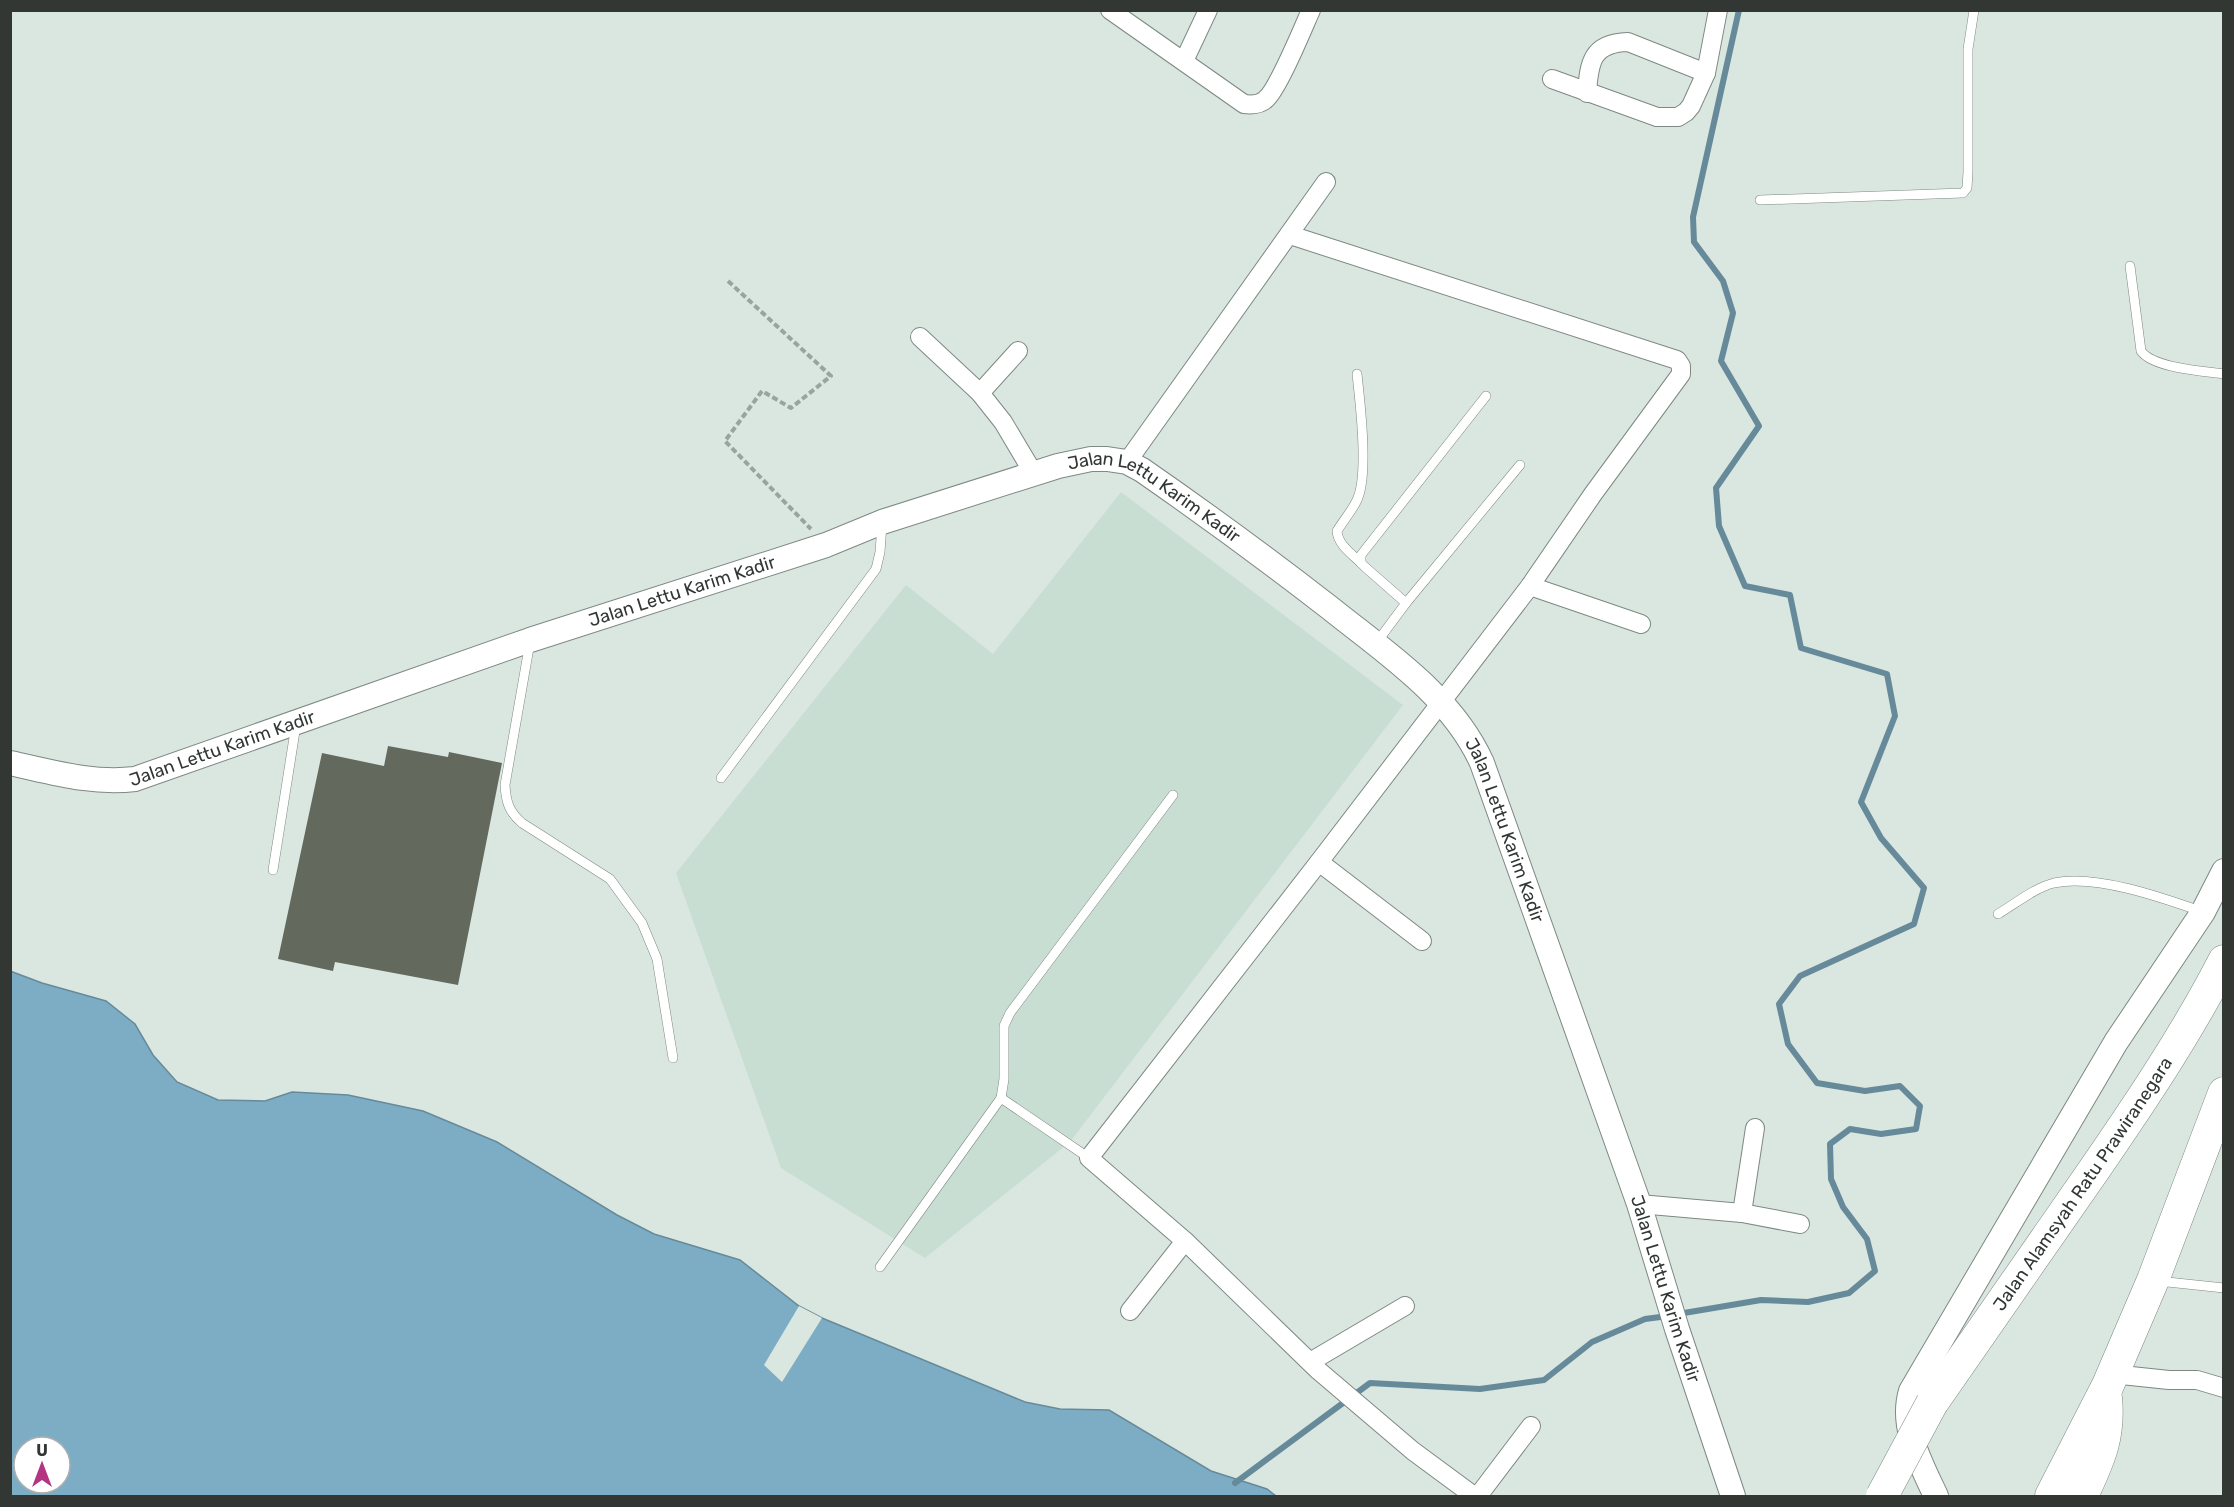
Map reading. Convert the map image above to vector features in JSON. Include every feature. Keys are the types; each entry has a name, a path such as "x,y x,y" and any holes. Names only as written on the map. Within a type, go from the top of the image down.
{"highway":[{"name":"Jalan Alamsyah Ratu Prawiranegara","path":"1882,1497 1932,1403 2128,1121 2204,1000 2223,961"},
{"path":"2051,1497 2109,1382 2153,1280 2223,1093"},
{"path":"2082,1497 2104,1446 2109,1382"}],"street":[{"path":"1110,10 1244,104 1259,104 1272,92 1311,10"},
{"path":"1184,61 1208,10"},
{"path":"1552,79 1657,117 1669,118 1686,112 1706,73 1718,10"},
{"path":"1587,93 1591,65 1598,51 1605,45 1616,42 1628,42 1706,73"},
{"path":"1127,462 1326,182"},
{"path":"1290,235 1677,360 1681,366 1681,374 1593,494 1530,586 1089,1158 1185,1241 1339,1388 1413,1451 1476,1497 1531,1426"},
{"path":"920,337 980,393 1003,422 1034,474"},
{"path":"980,393 1018,351"},
{"name":"Jalan Lettu Karim Kadir","path":"10,762 81,779 103,781 135,779 530,640 826,545 882,522 1058,466 1091,459 1127,462 1237,536 1375,644 1441,701 1472,742 1482,764 1639,1204 1677,1329 1733,1497"},
{"path":"1530,586 1641,624"},
{"path":"1319,862 1422,941"},
{"path":"1936,1497 1918,1459 1907,1416 1907,1403 1911,1391 2116,1042 2203,912 2223,871"},
{"path":"1742,1213 1755,1128"},
{"path":"1639,1204 1742,1213 1800,1224"},
{"path":"1130,1311 1185,1241"},
{"path":"1310,1362 1405,1306"},
{"path":"2109,1382 2197,1380 2223,1388"}],"lane":[{"path":"1760,200 1963,193 1967,188 1968,172 1968,49 1974,10"},
{"path":"2130,266 2141,351 2145,356 2158,363 2223,374"},
{"path":"1357,374 1362,427 1360,488 1357,499 1337,534 1340,542 1406,603"},
{"path":"1362,563 1363,553 1486,396"},
{"path":"1375,644 1520,465"},
{"path":"721,778 876,569 880,552 882,522"},
{"path":"530,640 505,785 507,805 522,823 610,879 642,923 657,959 673,1058"},
{"path":"273,870 296,722"},
{"path":"880,1267 1000,1098 1004,1079 1004,1026 1010,1013 1173,795"},
{"path":"1998,914 2038,889 2066,882 2083,882 2149,894 2203,912"},
{"path":"1000,1098 1089,1158"},
{"path":"2153,1280 2223,1288"}],"path":[{"path":"728,281 831,376 791,408 762,391 725,441 826,545"}],"shaded area":[{"path":"1121,492 1403,705 1070,1142 925,1258 781,1168 676,873 906,585 993,654"}],"water":[{"path":"10,971 42,983 106,1001 135,1024 153,1055 177,1082 218,1100 265,1101 292,1092 348,1095 423,1111 497,1142 617,1215 654,1234 740,1260 799,1306 822,1318 1025,1402 1060,1409 1109,1410 1211,1471 1267,1489 1276,1496 11,1496"}],"pier":[{"path":"799,1306 822,1318 782,1382 764,1365"}],"building":[{"path":"388,746 448,757 449,752 502,763 458,985 335,962 333,971 278,959 322,753 384,766"}],"waterway":[{"path":"1678,1314 1761,1300 1808,1302 1849,1293 1875,1271 1867,1239 1843,1207 1831,1179 1830,1144 1850,1129 1881,1134 1916,1129 1920,1106 1900,1086 1865,1091 1817,1083 1788,1044 1779,1004 1800,976 1914,924 1924,888 1881,838 1861,802 1895,716 1887,674 1801,648 1790,595 1745,586 1719,526 1716,488 1759,426 1721,361 1733,313 1723,281 1694,242 1693,217 1739,10"},
{"path":"1235,1483 1370,1383 1480,1389 1544,1380 1592,1342 1645,1319 1668,1316"}]}
